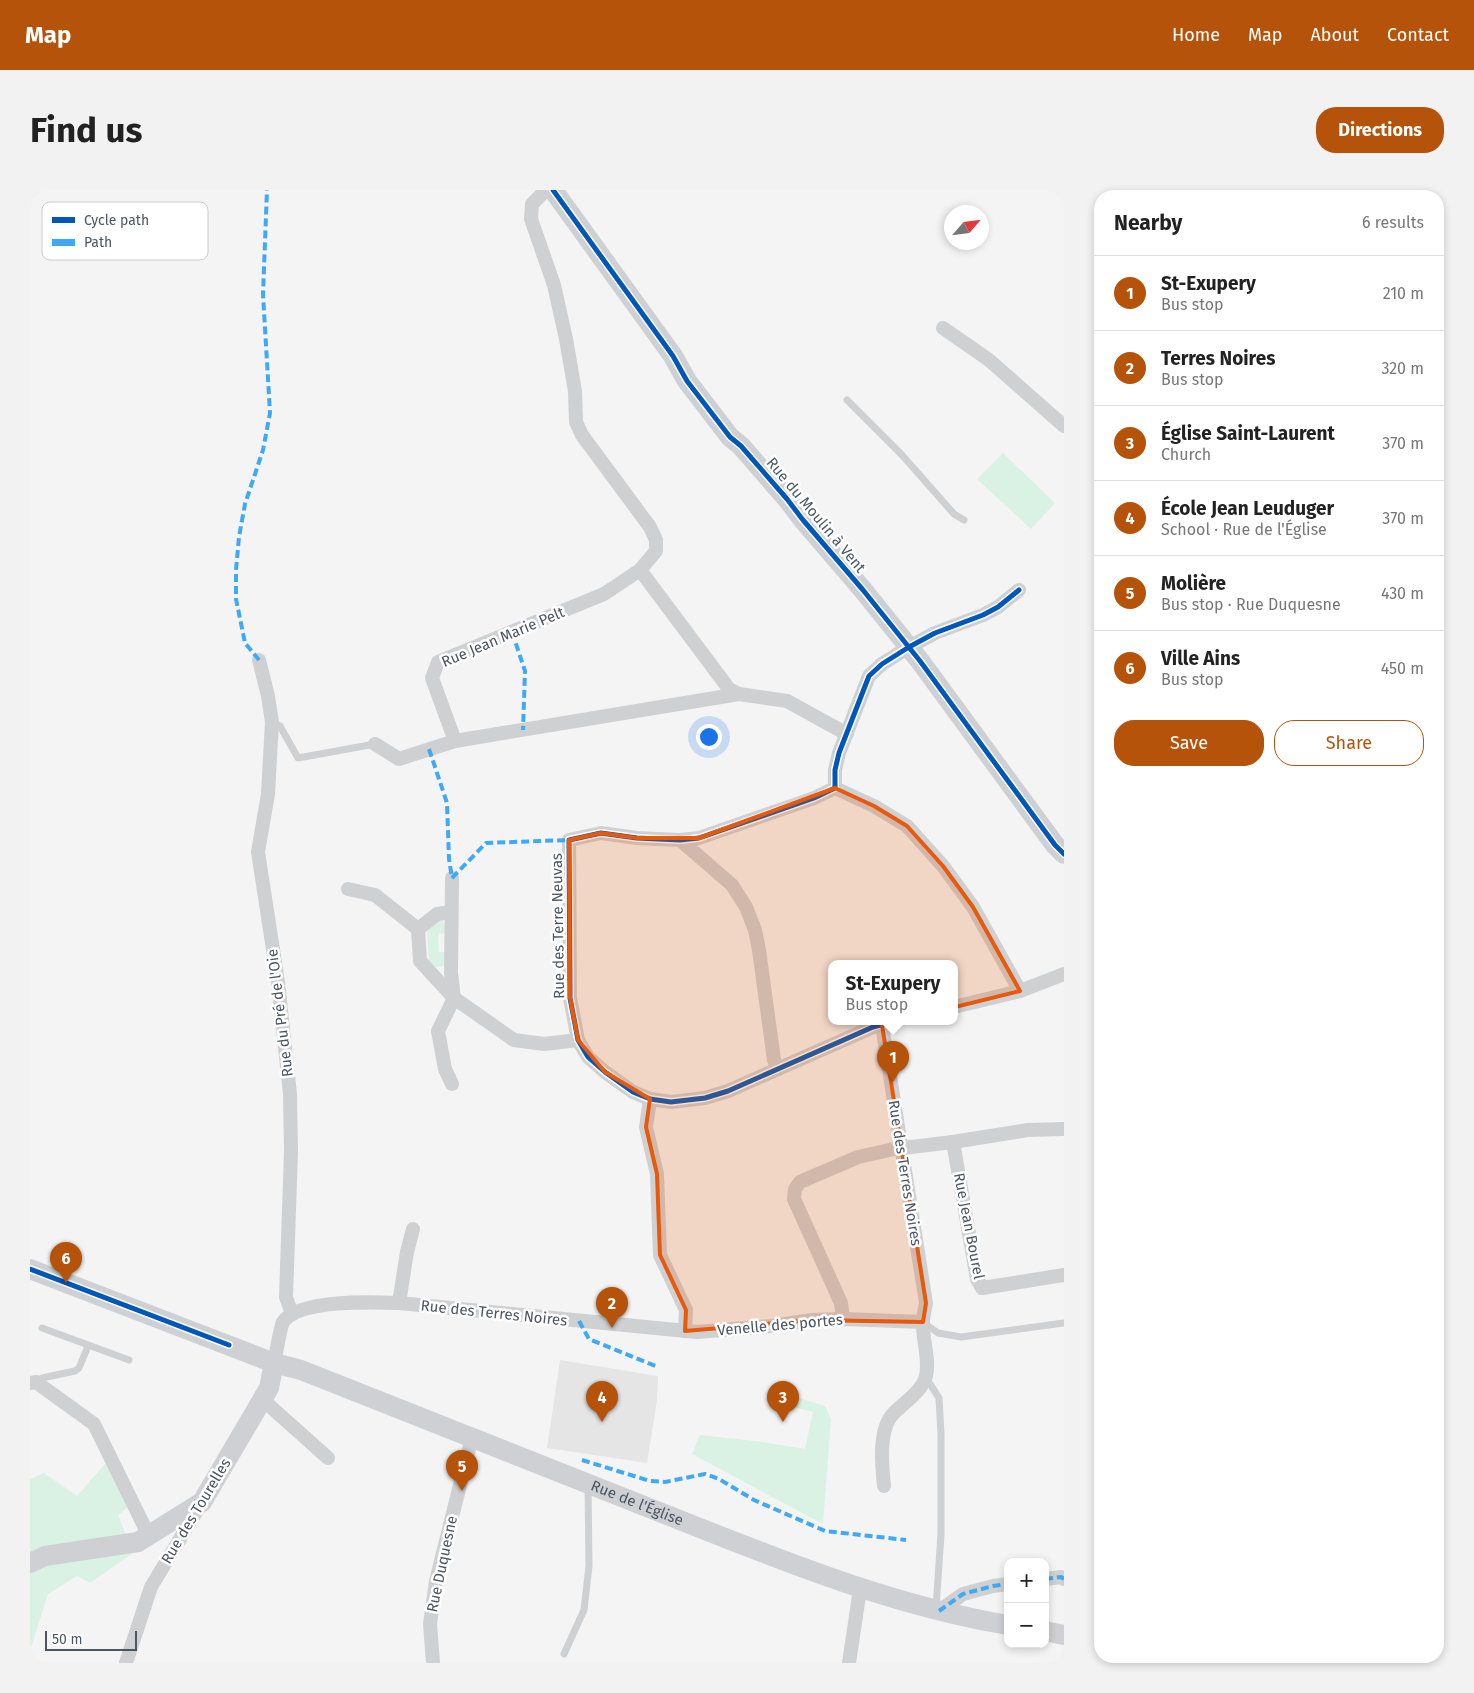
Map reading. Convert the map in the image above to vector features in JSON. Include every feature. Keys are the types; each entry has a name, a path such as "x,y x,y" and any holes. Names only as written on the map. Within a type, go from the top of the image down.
{"street":[{"name":"Rue Jean Marie Pelt","path":"454,741 432,678 438,662 604,594 640,570 656,551 656,540 650,527 582,434 576,422 574,391 566,339 554,285 531,219 532,204 546,190"},
{"name":"Rue du Moulin à Vent","path":"552,190 672,356 687,381 730,437 741,446 787,499 909,647 1055,845 1064,854"},
{"path":"943,328 989,360 1064,426"},
{"path":"640,570 729,689 739,694"},
{"path":"1019,590 998,607 983,615 935,633 909,647 882,664 869,676 835,770 835,788 874,806 906,826 942,866 973,907 1020,991"},
{"name":"Rue du Pré de l'Oie","path":"259,660 272,722 268,794 258,852 278,982 290,1094 290,1189 286,1297 292,1314"},
{"path":"375,744 399,759 454,741 739,694 788,701 847,734"},
{"name":"Rue des Terre Neuvas","path":"578,1040 570,998 569,840 601,833 637,838 680,840 699,838 814,798 835,788"},
{"path":"680,840 732,885 746,907 760,950 774,1060 778,1069"},
{"path":"452,878 451,973 454,998 438,1030 445,1070 452,1084"},
{"path":"348,889 375,895 418,929 420,961 454,998 514,1040 544,1044 578,1040 588,1057 605,1072 634,1092 650,1099 672,1102 705,1098 728,1091 883,1025"},
{"path":"418,929 437,914 451,912"},
{"path":"958,1006 1020,991 1064,974"},
{"name":"Rue des Terres Noires","path":"888,1025 902,1148 926,1303 923,1322 926,1377"},
{"path":"650,1099 646,1127 657,1174 660,1255 686,1310 691,1332"},
{"path":"843,1319 840,1303 794,1199 795,1190 800,1182 858,1157 902,1148 1028,1130 1064,1129"},
{"name":"Rue Jean Bourel","path":"954,1142 976,1279 982,1288 1064,1275"},
{"path":"399,1303 406,1252 413,1229"},
{"name":"Rue de l'Église","path":"30,1268 274,1363 301,1370 779,1559 860,1589 937,1611 1004,1624"},
{"name":"Rue des Terres Noires","path":"292,1314 304,1310 351,1302 399,1303 691,1332"},
{"path":"274,1363 283,1323 292,1314"},
{"name":"Venelle des portes","path":"691,1332 772,1326 812,1320 843,1319 923,1322"},
{"name":"Rue des Tourelles","path":"126,1663 151,1587 269,1388 274,1363"},
{"path":"884,1486 882,1462 884,1431 891,1416 917,1391 926,1377"},
{"path":"33,1382 94,1424 149,1536"},
{"path":"262,1399 328,1458"},
{"name":"Rue Duquesne","path":"433,1663 430,1624 436,1581 472,1437"},
{"path":"30,1563 45,1556 138,1542 202,1502"},
{"path":"1049,1578 1064,1578"},
{"path":"937,1611 963,1594 1004,1585"},
{"path":"849,1663 860,1589"},
{"path":"1049,1632 1064,1635"}],"lane":[{"path":"846,400 902,455 954,514 964,520"},
{"path":"272,722 280,726 298,758 375,744"},
{"path":"923,1322 938,1333 960,1337 1064,1323"},
{"path":"42,1328 128,1360"},
{"path":"33,1382 42,1378 75,1371 79,1368 88,1346"},
{"path":"926,1377 938,1398 941,1434 941,1534 937,1611"},
{"path":"564,1654 584,1610 589,1566 588,1483"}],"highlighted area":[{"path":"835,788 874,806 907,826 943,866 973,907 1020,991 882,1025 926,1303 923,1322 812,1320 685,1331 686,1310 660,1255 657,1174 646,1127 650,1099 605,1072 578,1040 570,998 569,840 601,833 637,838 699,838"}],"shaded area":[{"path":"560,1360 658,1376 657,1400 647,1463 547,1448"}],"green space":[{"path":"1003,453 1055,503 1031,529 977,479"},
{"path":"435,920 443,921 448,933 438,934 439,952 448,952 443,966 436,967 429,961 427,928"},
{"path":"790,1395 825,1406 831,1419 823,1524 692,1454 700,1435 805,1449 813,1412 790,1406"},
{"path":"106,1463 128,1507 118,1515 133,1553 90,1583 77,1576 48,1594 30,1651 30,1479 44,1473 77,1496"}],"marked path":[{"path":"259,660 245,643 236,599 236,570 245,504 263,450 270,413 263,294 267,190"},
{"path":"512,632 525,671 523,730"},
{"path":"429,749 447,803 449,859 452,878"},
{"path":"452,878 486,843 569,840"},
{"path":"579,1321 589,1339 658,1367"},
{"path":"582,1460 650,1481 665,1482 705,1474 719,1479 754,1500 825,1531 906,1540"},
{"path":"1049,1578 1061,1577 1064,1579"},
{"path":"939,1611 963,1594 1004,1585"}],"cycle path":[{"path":"553,190 673,356 687,381 730,437 741,446 787,499 920,661 1055,845 1064,854"},
{"path":"880,1025 728,1091 705,1098 671,1102 650,1099 633,1092 588,1057 578,1040 570,998 569,840 601,833 637,838 680,840 699,838 814,798 835,788 835,770 839,753 869,676 882,664 909,647 935,633 983,615 998,607 1019,590"},
{"path":"30,1269 229,1345"}],"place":[{"name":"St-Exupery","path":"893,1082"},
{"name":"Ville Ains","path":"66,1283"},
{"name":"Terres Noires","path":"612,1328"},
{"name":"École Jean Leuduger","path":"602,1422"},
{"name":"Église Saint-Laurent","path":"783,1422"},
{"name":"Molière","path":"462,1491"}]}
